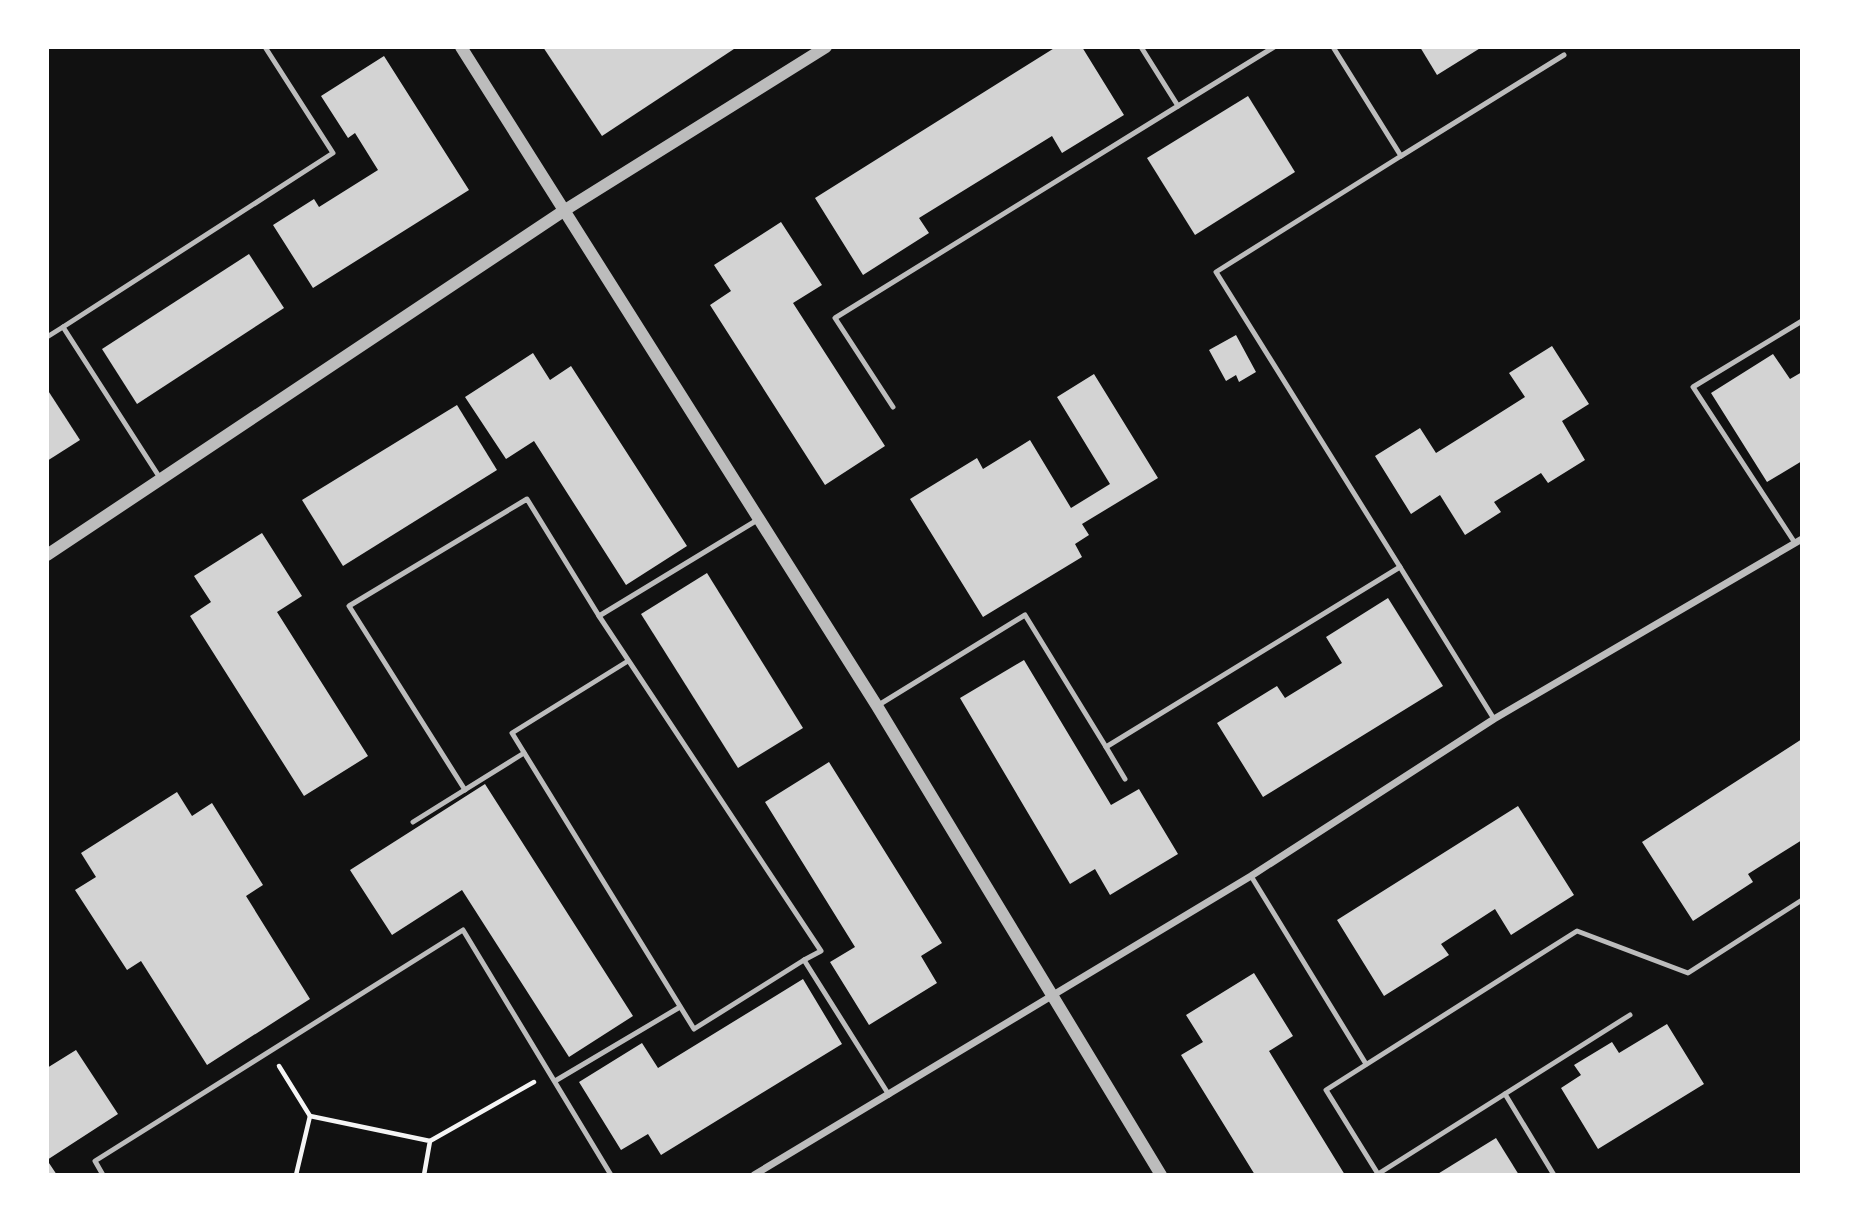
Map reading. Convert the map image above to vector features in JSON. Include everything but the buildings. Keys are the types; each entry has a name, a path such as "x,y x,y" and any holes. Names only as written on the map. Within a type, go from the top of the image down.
{"street":[{"path":"461,47 877,706 1161,1175"},
{"path":"47,555 565,210 819,49"},
{"path":"754,1175 1251,876 1494,719 1798,541"}],"lane":[{"path":"47,337 333,153 265,47"},
{"path":"1142,47 1178,106"},
{"path":"893,407 835,318 1274,47"},
{"path":"1332,47 1401,156"},
{"path":"1494,719 1216,272 1564,55"},
{"path":"1798,541 1693,387 1802,321"},
{"path":"63,327 160,478"},
{"path":"465,790 349,606 527,499 599,616 821,951 694,1029 512,733 628,660"},
{"path":"599,616 759,519"},
{"path":"1106,747 1400,567"},
{"path":"877,706 1025,615 1125,779"},
{"path":"413,822 524,753"},
{"path":"1251,876 1366,1064"},
{"path":"1630,1015 1378,1174 1326,1090 1577,930 1688,973 1802,900"},
{"path":"103,1175 95,1161 463,930 611,1175"},
{"path":"804,960 889,1095"},
{"path":"555,1081 680,1007"},
{"path":"1505,1094 1554,1175"}],"path":[{"path":"270,1052 310,1116 296,1175"},
{"path":"310,1116 430,1141 550,1072"},
{"path":"424,1175 430,1141"}]}
